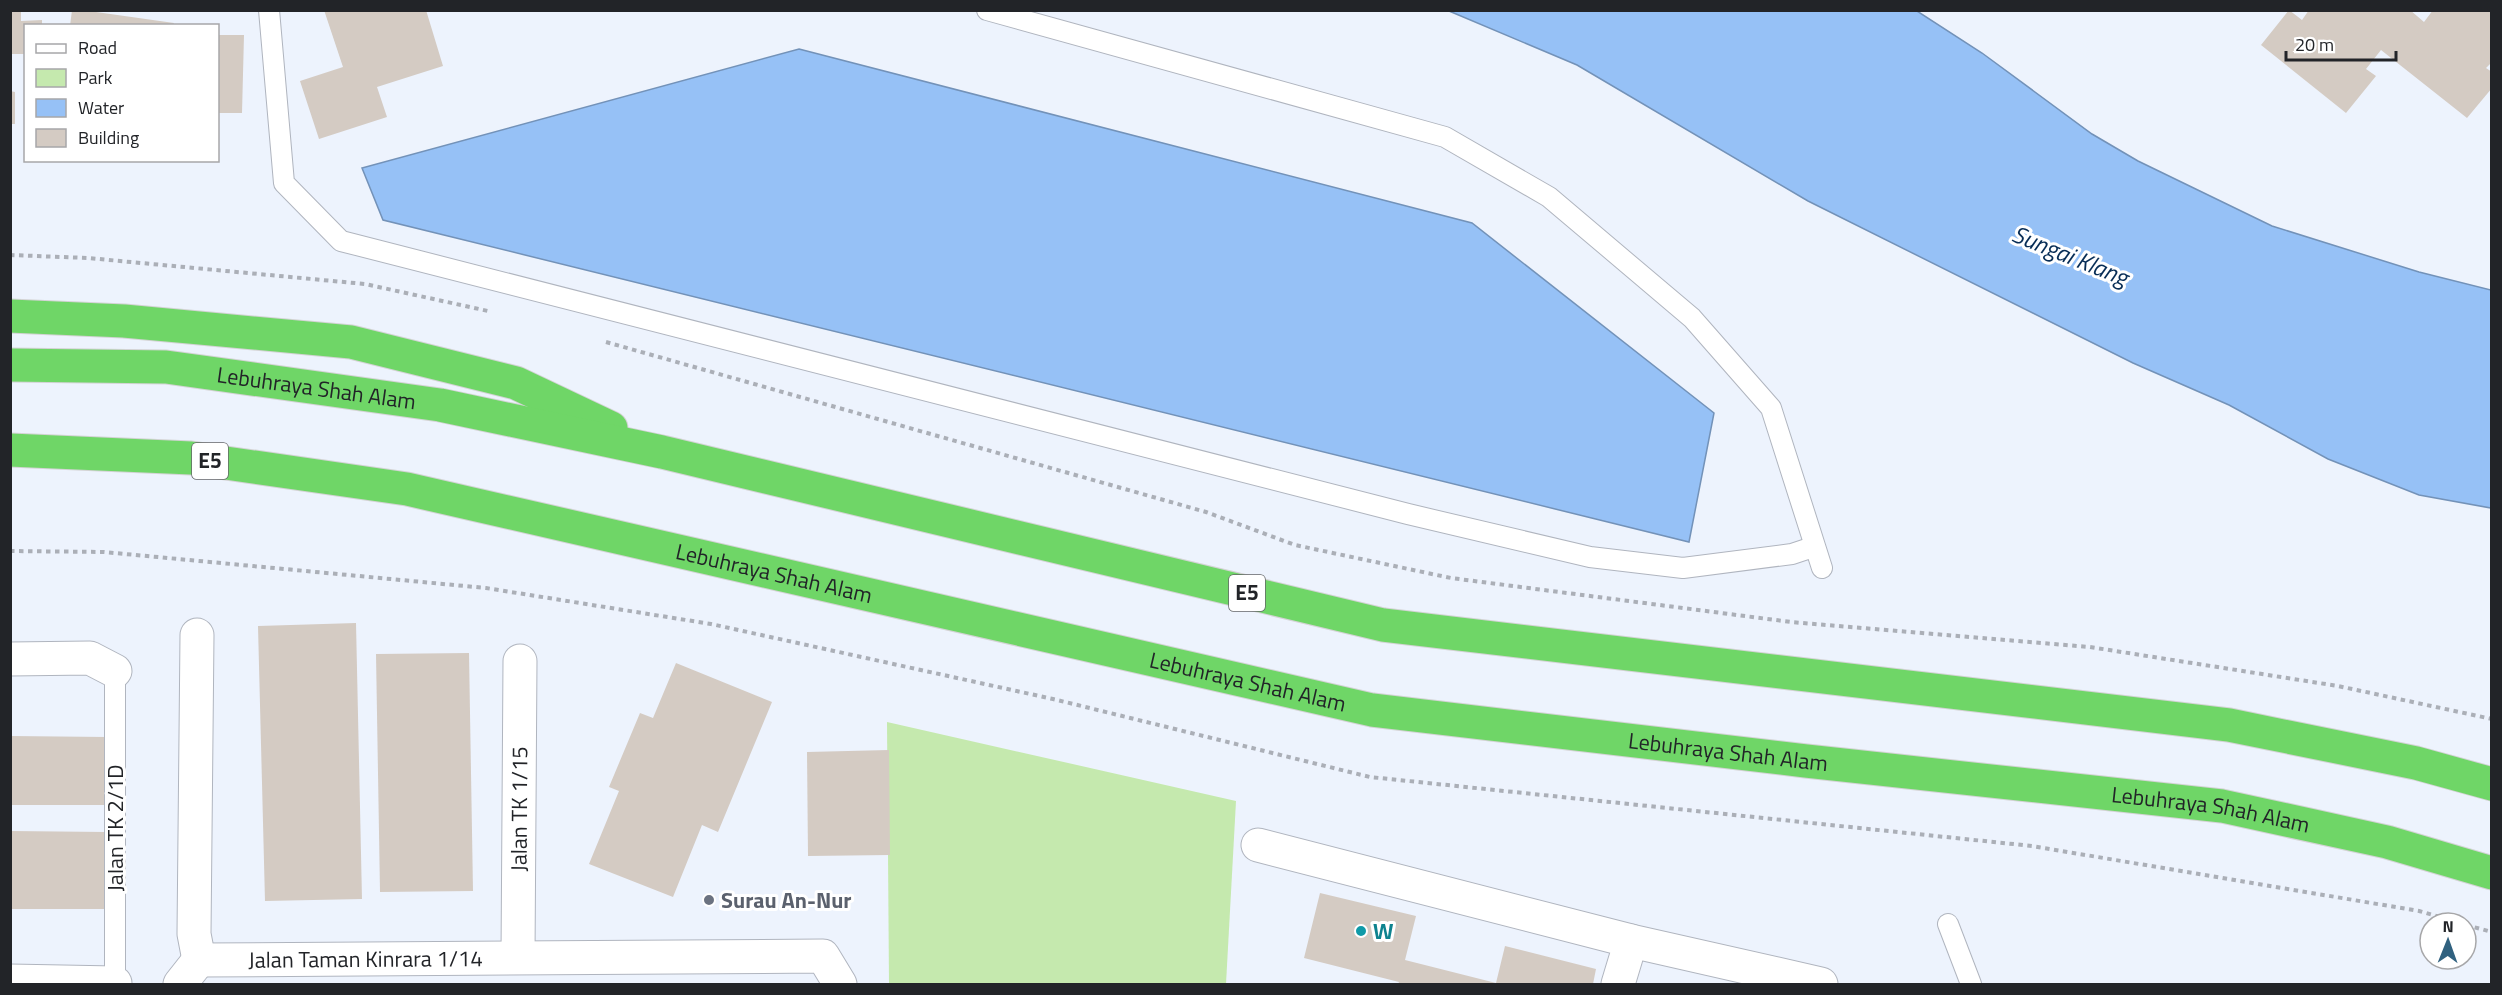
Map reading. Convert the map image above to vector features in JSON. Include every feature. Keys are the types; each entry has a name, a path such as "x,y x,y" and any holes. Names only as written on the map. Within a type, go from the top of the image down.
{"highway":[{"path":"10,316 124,321 351,342 516,383 662,452"},
{"name":"Lebuhraya Shah Alam","path":"10,365 178,369 440,405 662,452 1383,625 2229,725 2416,763 2492,784"},
{"name":"Lebuhraya Shah Alam","path":"10,450 191,458 407,489 1372,710 1806,762 2222,806 2387,842 2492,873"}],"street":[{"name":"Jalan Taman Kinrara 1/14","path":"196,635 194,934 189,972 518,957 823,956 840,984"},
{"path":"10,659 90,658 115,671"},
{"name":"Jalan TK 1/15","path":"518,957 520,661"},
{"path":"1258,845 1630,941 1821,984"},
{"path":"1618,984 1630,941"},
{"path":"10,981 115,984"}],"lane":[{"path":"269,10 284,183 341,241 1408,514 1590,556 1683,568 1792,554 1813,547"},
{"path":"987,10 1445,136 1550,197 1692,318 1771,408 1821,568"},
{"name":"Jalan TK 2/1D","path":"115,671 115,984"},
{"path":"1948,924 1971,984"}],"path":[{"path":"10,255 88,258 365,284 499,314"},
{"path":"601,340 1206,512 1295,545 1450,578 1791,622 2090,647 2338,686 2492,719"},
{"path":"10,551 104,552 486,588 711,624 1053,699 1370,777 2032,846 2419,911"}],"green space":[{"path":"887,722 1236,801 1226,984 889,984"}],"water":[{"name":"Sungai Klang","path":"1449,11 1917,11 1982,53 2092,134 2138,161 2272,226 2419,272 2491,290 2491,508 2419,495 2328,459 2229,405 2133,363 1808,201 1577,65"},
{"path":"799,49 1472,223 1714,413 1689,542 383,220 362,168"}],"building":[{"path":"10,10 21,10 21,21 42,20 42,24 24,24 24,54 10,54"},
{"path":"72,10 174,23 174,24 70,24"},
{"path":"324,10 426,10 443,66 377,87 387,117 319,139 300,81 343,67"},
{"path":"2289,10 2302,20 2309,10 2410,10 2424,22 2433,10 2492,10 2492,62 2486,68 2492,72 2492,88 2467,118 2381,50 2366,69 2376,76 2346,113 2261,45"},
{"path":"219,35 244,35 242,113 219,113"},
{"path":"10,91 15,92 15,124 10,124"},
{"path":"356,623 362,899 265,901 258,626"},
{"path":"469,653 473,891 380,892 376,654"},
{"path":"676,663 772,702 718,832 702,825 673,897 589,864 619,791 609,787 640,713 653,718"},
{"path":"10,736 107,737 107,805 10,805"},
{"path":"889,750 890,855 808,856 807,752"},
{"path":"10,831 106,832 106,909 10,909"},
{"name":"W","path":"1320,893 1416,916 1405,960 1496,983 1505,946 1596,969 1593,984 1398,984 1399,982 1304,958"}],"place":[{"name":"Surau An-Nur","path":"709,900"},
{"name":"W","path":"1361,931"}]}
